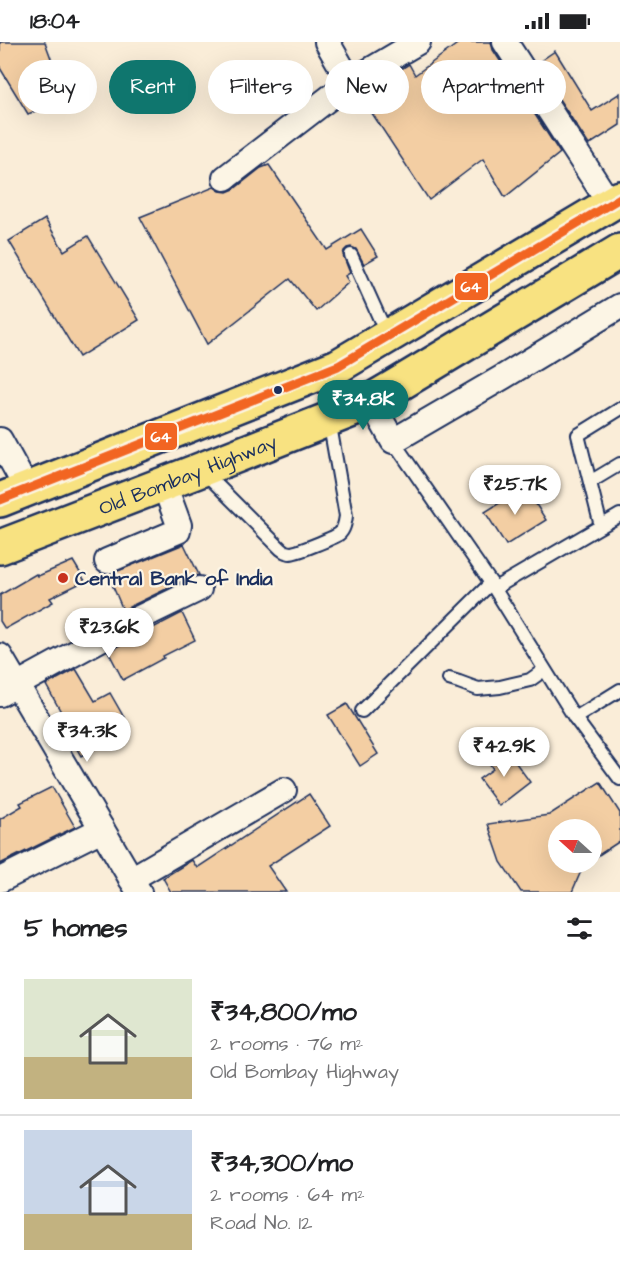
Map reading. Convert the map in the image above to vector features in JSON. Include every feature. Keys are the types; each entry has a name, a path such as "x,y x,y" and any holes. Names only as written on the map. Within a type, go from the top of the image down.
{"main road":[{"path":"14,495 338,366 615,201"},
{"name":"Old Bombay Highway","path":"0,547 360,406 620,251"}],"street":[{"path":"327,42 337,60"},
{"path":"387,60 418,42"},
{"path":"505,42 615,201"},
{"path":"225,178 325,101"},
{"path":"370,400 393,441 620,306"},
{"path":"0,440 14,495"},
{"path":"107,561 178,531 179,525 164,484"},
{"path":"8,690 139,618 200,589"},
{"path":"0,656 8,690 102,829 135,885 284,790"},
{"path":"0,880 102,829"}],"lane":[{"path":"351,255 388,336"},
{"path":"601,526 578,435 620,409"},
{"path":"201,469 281,549 287,553 300,551 338,534 345,523 346,516 328,419"},
{"path":"393,441 493,586 575,718 620,779"},
{"path":"590,482 620,464"},
{"path":"362,711 493,586 620,515"},
{"path":"449,680 478,689 500,687 530,680 544,670"},
{"path":"575,718 620,690"}],"building":[{"path":"0,42 45,42 52,60 18,60 18,98 0,68"},
{"path":"460,42 491,42 500,60 435,60"},
{"path":"555,51 561,60 542,60"},
{"path":"409,64 415,75 421,71 421,114 535,114 560,153 505,197 483,159 429,200 372,114 409,114"},
{"path":"566,69 592,111 620,93 620,125 589,145 566,110"},
{"path":"269,165 327,250 361,229 378,256 364,264 356,249 347,248 343,255 350,273 345,276 349,282 316,311 290,279 207,344 140,217 214,187 227,192 261,168"},
{"path":"45,219 64,251 88,236 139,320 79,357 9,241"},
{"path":"525,487 546,520 506,545 485,512"},
{"path":"184,544 199,575 123,610 108,575"},
{"path":"73,561 85,581 50,598 53,602 5,629 0,621 0,595 36,574 38,576"},
{"path":"182,613 195,640 123,680 108,651"},
{"path":"76,669 95,701 110,693 130,728 81,756 61,721 65,719 46,685"},
{"path":"347,704 378,754 360,766 328,715"},
{"path":"505,748 530,782 499,806 479,779 493,769 488,761"},
{"path":"600,782 620,813 620,841 602,853 602,819 548,819 548,873 580,873 572,892 521,892 501,862 488,824 549,815"},
{"path":"52,787 75,827 0,864 0,819 22,806 20,803"},
{"path":"309,794 330,826 268,866 286,892 171,892 163,878 192,860 197,868"}],"transit line":[{"name":"64","path":"0,500 338,366 620,198"}],"place":[{"name":"Central Bank of India","path":"63,578"}]}
